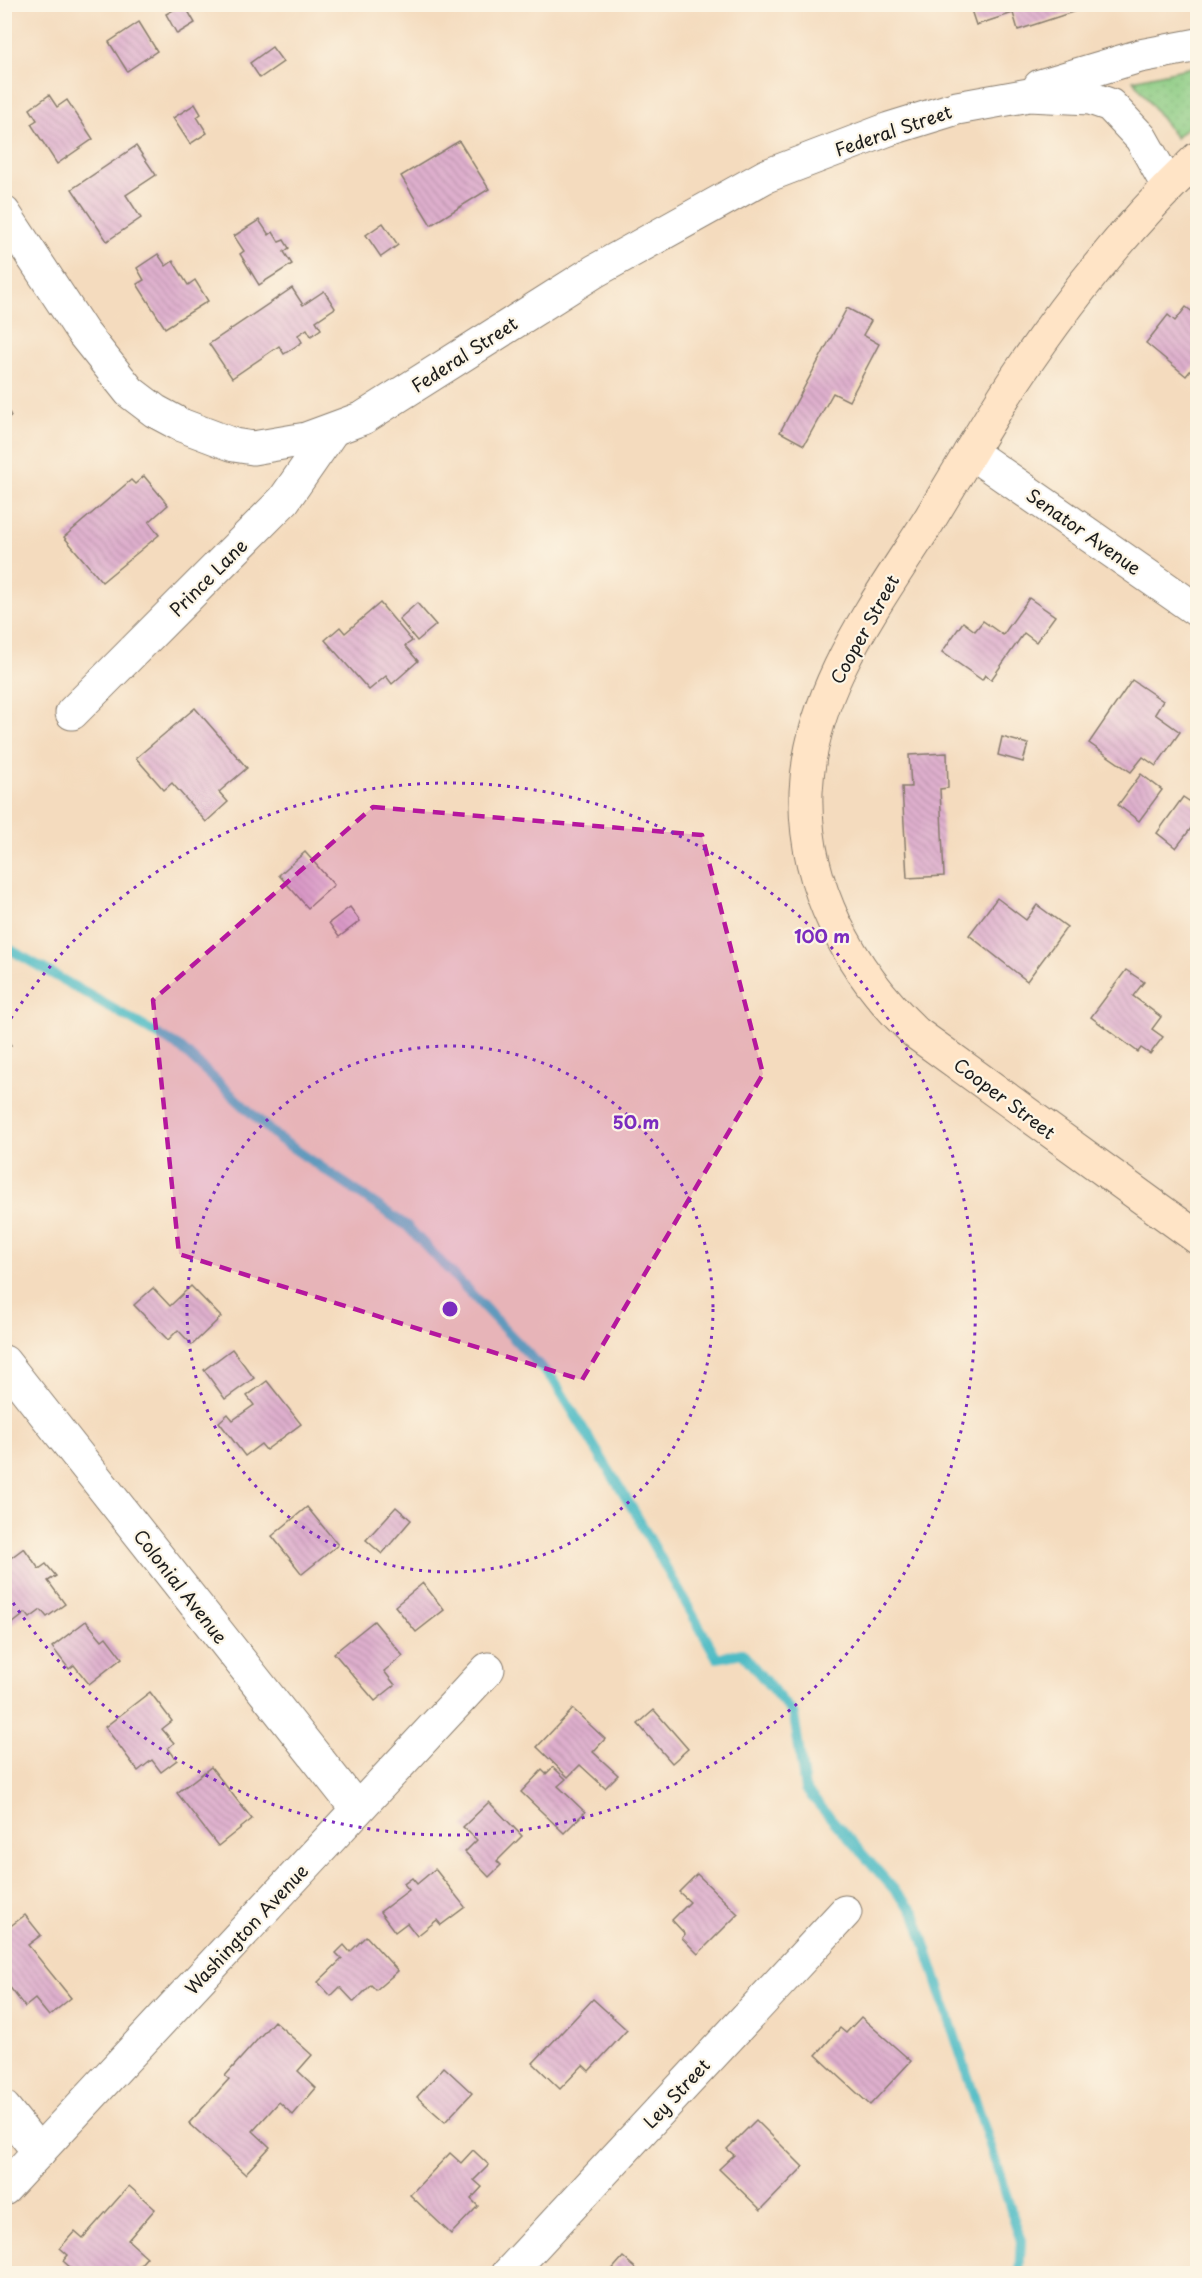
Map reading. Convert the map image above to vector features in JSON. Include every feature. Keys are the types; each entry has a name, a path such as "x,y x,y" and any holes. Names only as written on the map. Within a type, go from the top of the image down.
{"street":[{"name":"Federal Street","path":"4,213 96,352 130,392 155,411 214,438 253,448 288,444 332,431 395,400 469,349 595,271 766,176 889,129 1140,56 1197,45"},
{"name":"Federal Street","path":"993,100 1029,95 1069,96 1090,98 1110,105 1142,138 1168,186"},
{"name":"Cooper Street","path":"1197,158 1168,186 1105,256 1059,316 970,452 870,612 844,660 826,702 813,746 806,792 809,834 818,876 832,918 846,948 866,979 891,1010 916,1033 1197,1238"},
{"name":"Prince Lane","path":"72,713 284,500 332,431"},
{"name":"Senator Avenue","path":"970,452 1197,611"},
{"name":"Colonial Avenue","path":"4,1362 357,1809"},
{"name":"Washington Avenue","path":"4,2189 488,1669"},
{"name":"Ley Street","path":"508,2274 844,1912"},
{"path":"4,2108 39,2152"}],"highlighted area":[{"path":"373,807 702,835 763,1074 582,1380 179,1254 153,1000"}],"green space":[{"path":"1197,66 1197,118 1176,138 1133,80"}],"building":[{"path":"184,4 195,23 177,34 166,14"},
{"path":"969,4 1094,5 1018,30 1013,13 976,25"},
{"path":"139,22 157,51 127,71 109,42"},
{"path":"272,47 283,62 260,78 250,63"},
{"path":"49,95 57,107 67,100 93,139 57,164 31,124 37,120 30,109"},
{"path":"195,104 201,114 197,117 207,133 190,144 173,118"},
{"path":"459,141 489,189 431,225 401,176"},
{"path":"136,146 156,175 126,195 141,218 107,241 72,189"},
{"path":"259,220 269,235 273,232 279,242 284,240 289,248 284,252 292,264 259,285 240,254 244,251 234,236"},
{"path":"383,223 398,245 381,257 366,235"},
{"path":"158,254 166,266 173,261 188,285 195,280 208,301 165,328 137,284 144,280 137,268"},
{"path":"292,288 303,305 324,291 335,308 316,321 321,329 311,336 307,329 298,335 302,342 284,354 279,346 232,378 209,344"},
{"path":"1186,307 1198,316 1198,361 1186,376 1146,343 1168,315 1175,321"},
{"path":"847,308 871,321 863,335 879,344 849,401 833,393 804,445 780,432"},
{"path":"5,405 11,416 5,420"},
{"path":"144,476 168,505 149,522 159,535 102,582 64,537 131,480 135,484"},
{"path":"1029,598 1055,616 1036,642 1024,633 991,680 985,675 982,680 942,652 963,622 975,631 983,621 1003,635"},
{"path":"380,603 412,641 405,646 418,661 392,684 386,676 369,690 325,640 340,627 345,633"},
{"path":"417,603 436,625 417,641 399,619"},
{"path":"1132,680 1163,701 1155,714 1180,732 1156,766 1143,757 1131,772 1089,743"},
{"path":"195,708 247,768 219,792 228,802 206,822 172,783 164,790 136,758"},
{"path":"1002,737 1028,744 1023,762 998,755"},
{"path":"947,753 948,788 940,789 944,876 907,878 902,787 911,787 909,755"},
{"path":"1141,774 1162,790 1139,821 1118,805"},
{"path":"1183,797 1198,807 1198,819 1176,848 1157,833"},
{"path":"305,852 334,885 308,908 279,875"},
{"path":"997,898 1026,920 1037,905 1067,927 1027,981 969,935"},
{"path":"350,907 360,921 339,937 329,923"},
{"path":"1126,970 1144,982 1133,996 1161,1017 1152,1029 1163,1037 1150,1054 1141,1048 1138,1052 1091,1017"},
{"path":"4,1037 11,1045 4,1050"},
{"path":"191,1286 221,1317 192,1345 178,1330 168,1340 134,1305 153,1288 170,1306"},
{"path":"232,1349 254,1378 225,1399 204,1370"},
{"path":"267,1381 301,1424 266,1450 261,1444 245,1456 219,1422 228,1414 233,1420 254,1405 247,1396"},
{"path":"307,1507 338,1545 302,1574 272,1536"},
{"path":"396,1507 411,1520 382,1554 366,1540"},
{"path":"24,1548 39,1569 46,1564 56,1576 48,1581 65,1604 47,1617 41,1610 30,1618 26,1613 4,1630 4,1563"},
{"path":"423,1583 444,1610 416,1632 395,1606"},
{"path":"86,1621 102,1640 106,1637 122,1658 89,1684 74,1665 69,1669 52,1647"},
{"path":"374,1621 403,1656 384,1671 395,1685 375,1701 334,1653"},
{"path":"150,1692 172,1721 162,1729 174,1743 168,1748 177,1760 161,1772 152,1760 138,1771 105,1727"},
{"path":"573,1709 605,1739 593,1752 618,1775 605,1788 580,1765 568,1777 537,1747"},
{"path":"654,1710 688,1749 672,1763 638,1724"},
{"path":"211,1767 252,1819 218,1846 177,1793"},
{"path":"553,1767 566,1779 558,1786 585,1812 564,1833 521,1792 542,1770 546,1774"},
{"path":"489,1802 522,1836 497,1861 501,1865 489,1877 465,1852 477,1840 463,1827"},
{"path":"435,1869 465,1907 441,1925 437,1920 417,1936 407,1923 395,1932 380,1912 409,1890 404,1884 412,1878 417,1884"},
{"path":"697,1874 738,1914 698,1954 682,1938 685,1934 672,1920 690,1902 679,1892"},
{"path":"25,1915 41,1935 28,1945 71,1998 49,2016 35,1999 25,2007 5,1981 5,1960 9,1956 4,1951 4,1931"},
{"path":"366,1936 398,1971 376,1990 371,1985 354,2002 340,1987 331,1996 318,1982 342,1959 336,1953 344,1945 350,1952"},
{"path":"593,1999 627,2030 589,2071 583,2065 560,2089 533,2063"},
{"path":"861,2017 911,2061 870,2105 816,2055 840,2028 846,2033"},
{"path":"274,2021 312,2055 298,2071 316,2088 293,2115 279,2102 253,2131 270,2147 245,2174 189,2123 229,2079 225,2076"},
{"path":"444,2067 472,2093 445,2122 417,2097"},
{"path":"756,2120 803,2167 761,2210 719,2169 734,2155 727,2149"},
{"path":"473,2150 489,2165 474,2180 482,2187 471,2199 478,2206 451,2234 410,2195 450,2153 461,2163"},
{"path":"129,2186 155,2209 128,2240 147,2257 135,2271 138,2274 104,2274 101,2271 98,2274 78,2274 63,2261 68,2255 60,2248 75,2231 83,2238"},
{"path":"623,2257 642,2274 608,2274"}],"waterway":[{"path":"4,946 181,1048 277,1137 407,1226 554,1381 634,1511 717,1658 742,1653 794,1715 805,1789 915,1913 1021,2241 1019,2274"}]}
